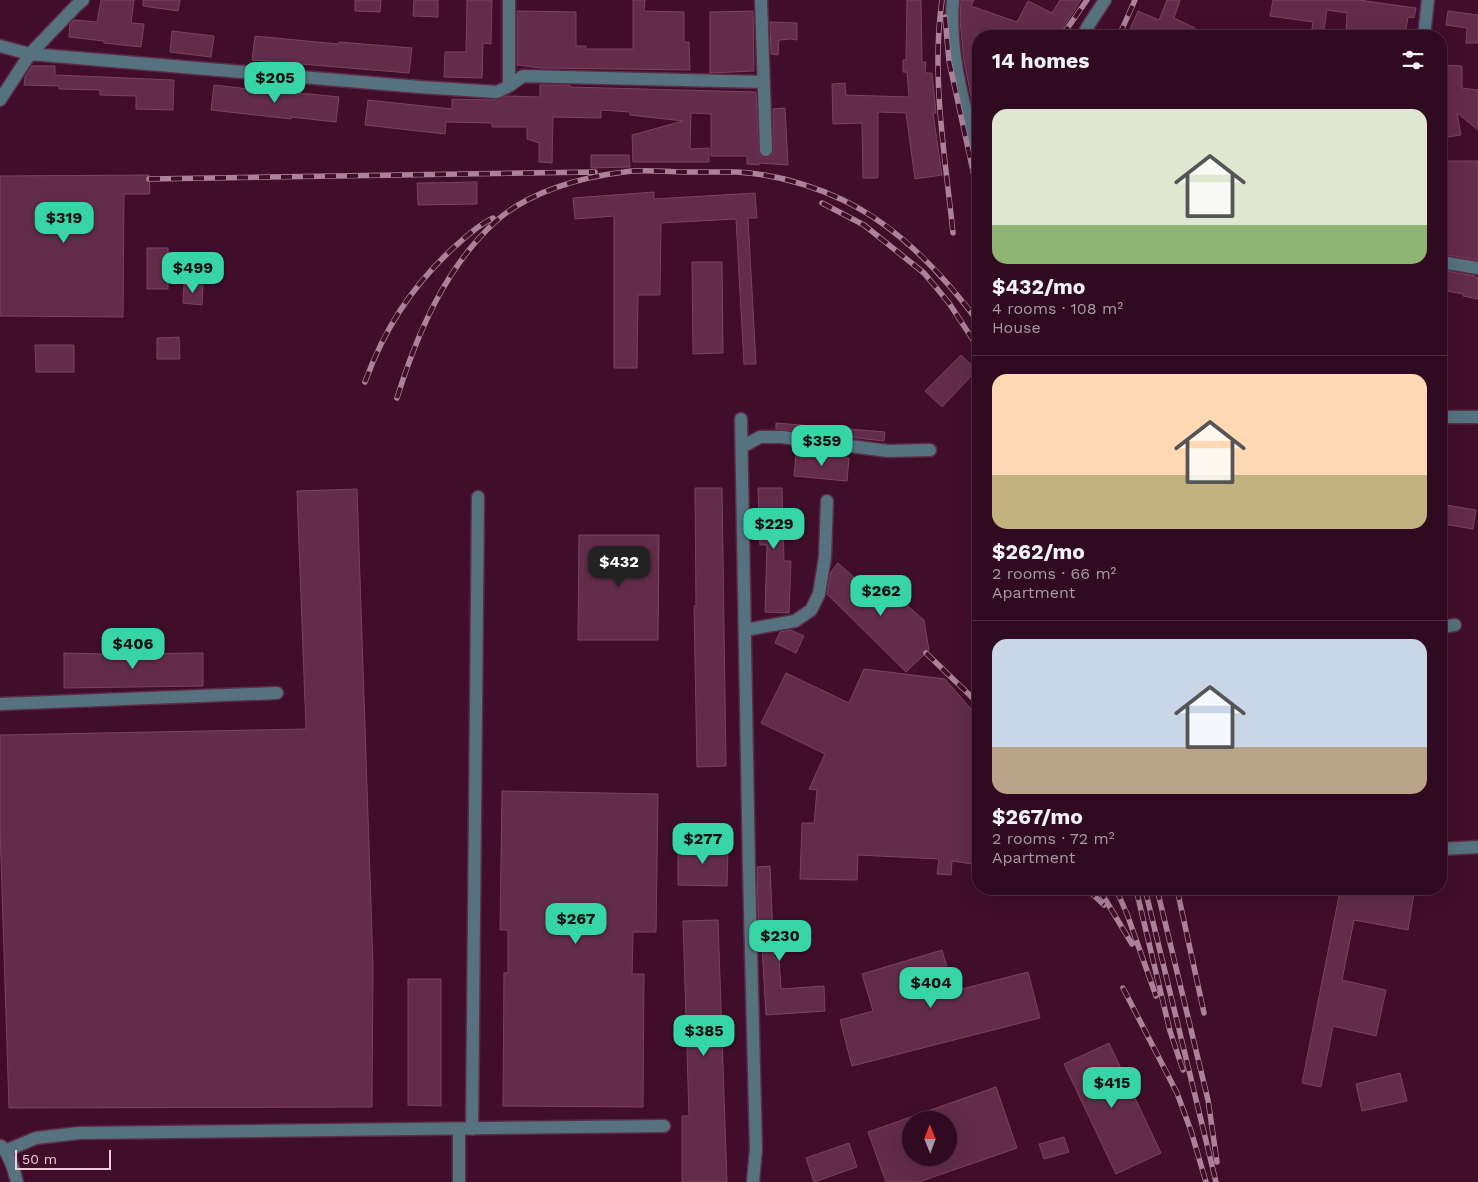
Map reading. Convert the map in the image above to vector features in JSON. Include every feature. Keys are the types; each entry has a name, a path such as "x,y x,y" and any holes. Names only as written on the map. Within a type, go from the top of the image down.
{"street":[{"path":"0,100 30,54 83,0"},
{"path":"510,0 510,86"},
{"path":"761,0 766,150"},
{"path":"953,0 951,19 954,56 972,134"},
{"path":"1086,30 1105,0"},
{"path":"1425,30 1428,0"},
{"path":"0,46 30,54 497,92 510,86 523,76 764,82"},
{"path":"1447,263 1478,267"},
{"path":"1447,418 1478,417"},
{"path":"741,420 756,1149 753,1182"},
{"path":"742,447 760,437 782,436 888,451 930,450"},
{"path":"459,1182 466,1129 478,496"},
{"path":"745,630 795,621 811,610 819,594 825,557 827,501"},
{"path":"1447,627 1455,626"},
{"path":"0,704 276,693"},
{"path":"1447,849 1478,847"},
{"path":"17,1182 15,1173 3,1148 36,1138 79,1133 664,1126"}],"building":[{"path":"101,0 134,0 131,23 144,24 141,47 69,37 70,24 74,20 97,22"},
{"path":"143,0 180,0 178,11 143,6"},
{"path":"355,0 381,0 380,12 355,11"},
{"path":"414,0 438,0 438,17 413,16"},
{"path":"467,0 492,0 491,44 483,43 482,78 444,77 445,52 466,52"},
{"path":"633,0 645,0 644,11 684,12 684,42 689,42 690,70 541,68 517,65 517,11 576,12 576,46 586,46 586,49 633,49"},
{"path":"907,0 921,0 922,62 926,62 925,73 932,73 936,113 933,113 942,175 915,179 906,113 878,112 878,178 863,178 862,123 833,124 832,84 845,83 846,95 909,97 907,72 903,72 903,60 906,60"},
{"path":"961,0 974,0 971,6 1017,22 1028,1 1052,13 1060,0 1081,0 1062,30 972,30 972,101 964,61 960,21"},
{"path":"1167,0 1180,0 1174,18 1195,28 1194,30 1130,30 1138,11 1159,20"},
{"path":"1273,0 1359,0 1416,8 1414,18 1408,17 1406,30 1346,30 1347,13 1327,10 1324,30 1312,30 1313,22 1270,16"},
{"path":"753,11 754,71 710,73 710,12"},
{"path":"1448,11 1478,15 1478,43 1466,43 1467,28 1446,25"},
{"path":"770,22 797,23 797,40 779,40 778,55 771,54"},
{"path":"172,31 214,36 211,57 170,52"},
{"path":"255,36 338,44 339,42 412,48 409,73 252,60"},
{"path":"1447,65 1462,66 1462,88 1478,90 1478,130 1457,113 1461,135 1447,137"},
{"path":"32,66 55,66 55,75 174,80 173,110 136,109 136,96 100,95 100,90 59,89 59,86 24,85 25,77"},
{"path":"214,85 300,95 300,93 339,97 336,122 211,110"},
{"path":"540,85 756,92 759,154 766,158 773,154 773,109 785,108 788,165 747,164 747,156 711,156 711,114 691,113 690,149 709,148 709,162 633,162 632,135 683,121 630,115 630,112 601,110 601,118 553,117 552,163 539,162 539,143 527,139 527,127 492,127 492,123 446,122 445,134 365,125 368,100 452,109 452,99 492,100 506,96 540,97"},
{"path":"591,155 629,155 630,167 591,168"},
{"path":"1447,161 1478,161 1478,260 1447,255"},
{"path":"149,175 150,194 124,194 123,317 0,316 0,176"},
{"path":"477,182 477,204 418,205 417,183"},
{"path":"654,192 654,199 755,193 757,218 748,218 756,364 744,364 736,219 661,223 660,295 638,295 637,368 614,368 614,216 575,219 573,198"},
{"path":"147,248 168,248 168,289 147,289"},
{"path":"692,262 722,262 723,353 693,354"},
{"path":"1447,271 1478,278 1478,299 1463,296 1463,294 1447,291"},
{"path":"184,284 203,285 202,305 183,303"},
{"path":"179,337 180,359 157,359 157,338"},
{"path":"35,345 74,345 74,372 36,372"},
{"path":"961,355 972,365 972,375 942,407 925,391"},
{"path":"776,423 885,432 884,441 776,429"},
{"path":"796,454 849,458 847,481 794,476"},
{"path":"695,488 722,488 726,766 697,767 694,606 696,606"},
{"path":"758,488 782,488 784,561 791,561 789,613 765,612 767,545 760,545"},
{"path":"357,489 373,965 372,1107 9,1108 0,828 0,735 306,729 297,491"},
{"path":"1447,505 1476,510 1473,529 1447,525"},
{"path":"579,535 659,535 658,640 578,640"},
{"path":"838,563 865,587 875,578 924,620 929,650 906,672 827,594 831,572"},
{"path":"791,630 804,636 796,653 775,643 780,632"},
{"path":"64,653 203,653 203,686 64,688"},
{"path":"864,669 945,679 972,710 972,864 952,861 951,875 937,874 939,859 858,855 857,880 800,879 802,823 814,823 817,790 809,789 825,754 761,723 786,673 849,703"},
{"path":"502,791 658,794 656,932 633,932 632,974 644,974 643,1107 503,1106 504,973 508,973 508,930 500,930"},
{"path":"678,844 728,846 727,886 678,885"},
{"path":"770,866 774,958 779,958 781,989 824,986 825,1011 766,1015 762,947 759,947 757,867"},
{"path":"1339,895 1414,895 1408,930 1354,920 1342,980 1386,990 1376,1036 1333,1026 1321,1087 1302,1083"},
{"path":"718,920 727,1182 682,1182 682,1116 689,1116 683,921"},
{"path":"942,950 954,991 1028,972 1040,1018 852,1066 840,1020 873,1011 862,974"},
{"path":"408,979 441,979 441,1106 408,1105"},
{"path":"1109,1043 1161,1153 1116,1174 1064,1064"},
{"path":"1400,1073 1407,1101 1362,1111 1356,1084"},
{"path":"996,1087 1017,1148 919,1182 886,1182 868,1132 902,1120 902,1166 958,1166 958,1111 928,1111"},
{"path":"1064,1137 1069,1152 1044,1159 1039,1144"},
{"path":"849,1143 857,1167 814,1182 806,1158"}],"railway":[{"path":"942,0 938,58 940,116 953,233"},
{"path":"1066,30 1087,0"},
{"path":"1122,30 1135,0"},
{"path":"945,17 949,61 972,167"},
{"path":"397,398 414,350 435,303 447,281 477,240 508,211 523,202 573,182 607,174 631,171 737,172 764,175 805,185 843,200 883,224 919,253 972,314"},
{"path":"149,179 595,172"},
{"path":"822,203 864,225 924,273 949,303 972,338"},
{"path":"365,382 381,345 411,295 450,251 465,237 493,218"},
{"path":"926,653 972,697"},
{"path":"1093,895 1104,905"},
{"path":"1103,895 1132,944"},
{"path":"1119,895 1156,996"},
{"path":"1137,895 1170,1031 1183,1070"},
{"path":"1146,895 1216,1182"},
{"path":"1158,895 1208,1100 1217,1162"},
{"path":"1178,895 1204,1013"},
{"path":"1123,988 1177,1093 1191,1131 1206,1182"}]}
